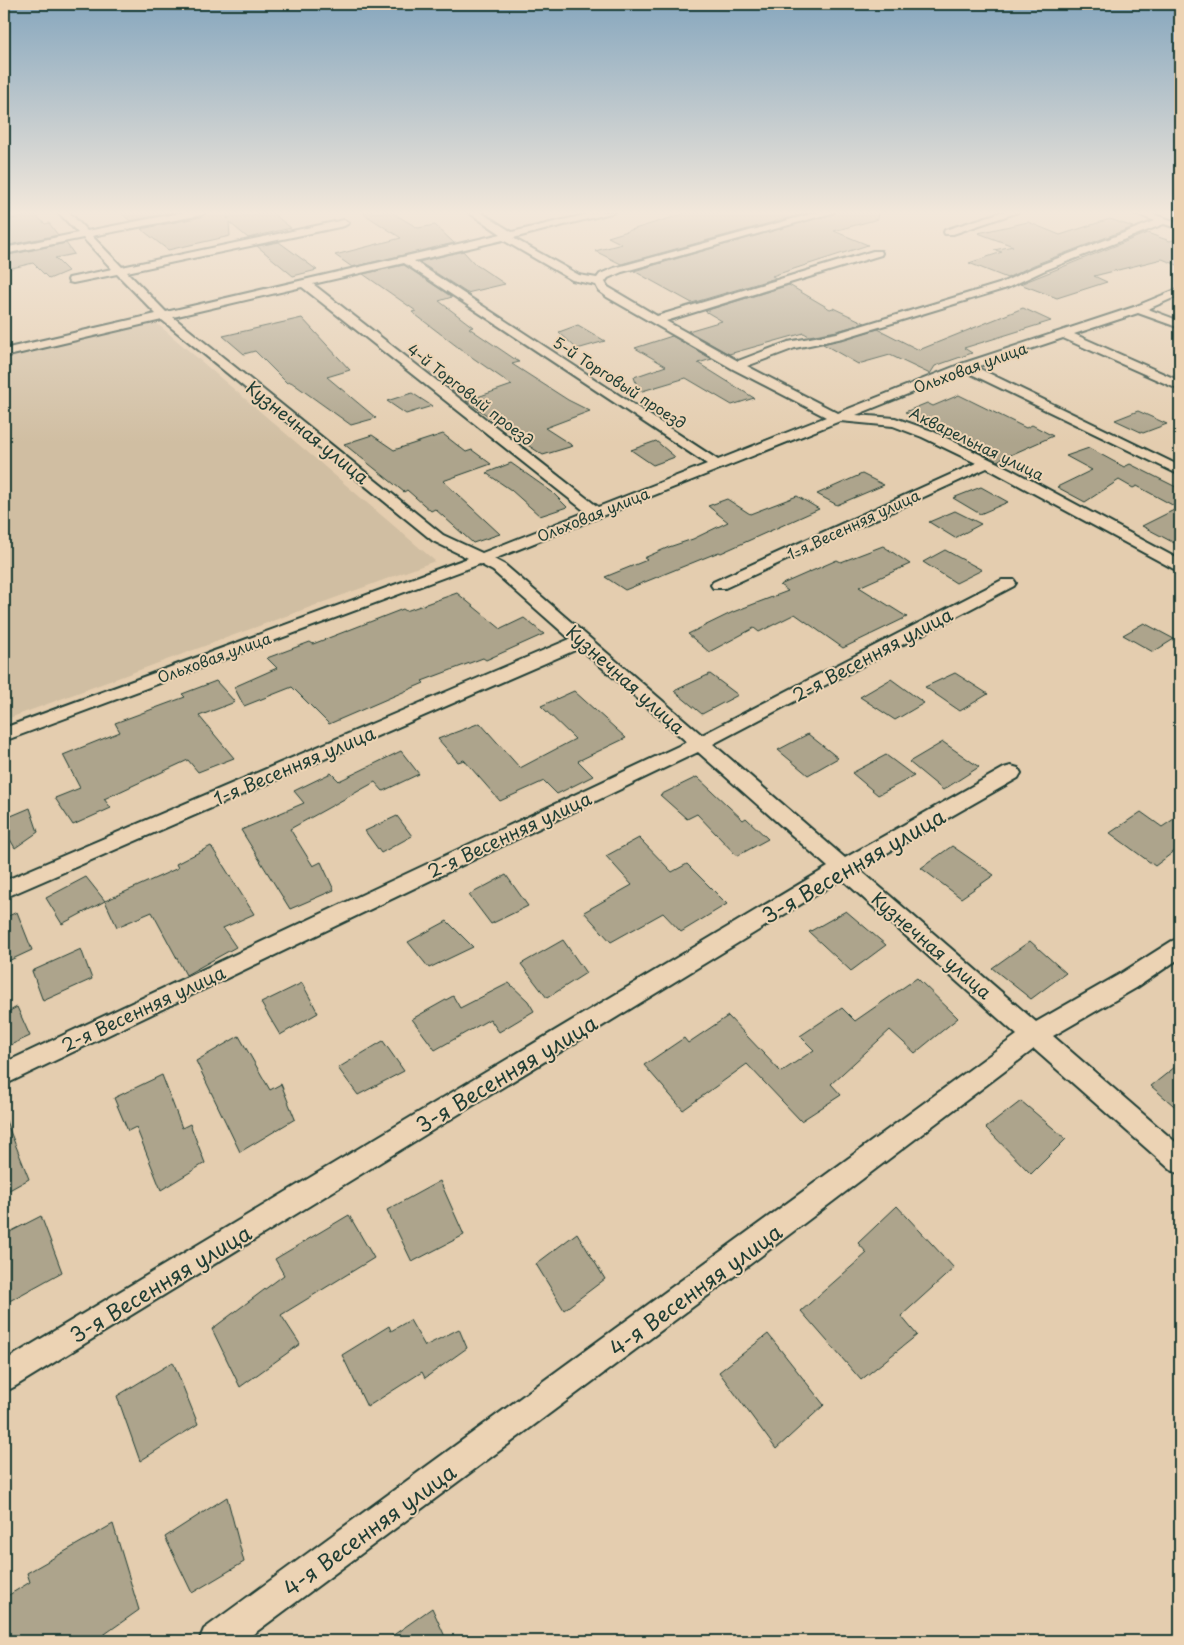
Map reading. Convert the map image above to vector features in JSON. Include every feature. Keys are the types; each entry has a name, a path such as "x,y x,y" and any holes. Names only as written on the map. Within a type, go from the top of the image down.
{"street":[{"name":"Кузнечная улица","path":"137,289 163,315 438,538 457,549 483,558 499,568 1180,1162"},
{"path":"4,352 279,289"},
{"name":"4-й Торговый проезд","path":"311,289 595,512"},
{"name":"5-й Торговый проезд","path":"450,289 717,465"},
{"name":"Акварельная улица","path":"603,289 611,296 737,366 836,418 895,422 928,434 987,463 1180,566"},
{"path":"657,320 760,289"},
{"path":"737,366 792,345 839,336 994,289"},
{"name":"Ольховая улица","path":"4,734 483,558 964,367 1138,309 1180,291"},
{"path":"1138,309 1180,326"},
{"path":"1063,334 1180,386"},
{"path":"964,367 1180,471"},
{"name":"1-я Весенняя улица","path":"719,585 987,463"},
{"name":"2-я Весенняя улица","path":"4,1074 699,744 1008,583"},
{"name":"1-я Весенняя улица","path":"4,890 583,640"},
{"name":"3-я Весенняя улица","path":"4,1377 844,868 1011,773"},
{"name":"4-я Весенняя улица","path":"216,1641 739,1256 1035,1035 1128,981 1180,947"}],"shaded area":[{"path":"154,321 435,561 4,720 4,357"}],"building":[{"path":"384,289 440,289 452,297 439,301 473,327 469,328 519,362 512,364 568,400 590,411 545,428 573,446 543,455 523,442 526,441 466,401 512,385 412,312 416,311"},
{"path":"460,289 485,289 467,293"},
{"path":"666,289 740,289 692,303"},
{"path":"777,289 795,289 830,309 833,308 865,323 809,336 804,333 729,354 688,331 722,321 705,311"},
{"path":"1033,289 1086,289 1057,298"},
{"path":"1023,308 1051,321 964,348 972,353 935,366 930,374 890,355 858,364 823,344 878,329 919,350"},
{"path":"302,318 350,370 327,377 376,418 351,425 291,382 287,383 255,351 244,354 223,336"},
{"path":"578,325 605,341 577,349 559,332"},
{"path":"672,336 712,359 698,363 754,398 732,405 686,378 639,392 634,377 666,366 635,348"},
{"path":"412,393 432,406 406,414 387,401"},
{"path":"959,395 1026,428 1032,425 1053,436 997,461 973,449 977,447 905,412 927,403 933,406"},
{"path":"1138,411 1167,424 1143,433 1115,420"},
{"path":"443,434 466,452 472,450 491,464 443,481 500,534 473,543 435,509 431,511 407,490 404,492 344,444 372,435 394,450"},
{"path":"656,441 675,457 653,465 631,450"},
{"path":"1089,448 1124,467 1130,464 1180,489 1180,546 1142,526 1178,508 1137,486 1133,488 1119,480 1085,502 1057,487 1092,470 1066,456"},
{"path":"511,463 552,492 567,507 540,516 511,490 486,473"},
{"path":"862,474 884,485 837,505 817,494"},
{"path":"981,487 1008,502 980,514 953,498"},
{"path":"797,496 819,509 721,553 719,552 625,590 605,577 647,560 644,558 693,539 728,522 708,506 727,499 750,514"},
{"path":"955,511 981,524 955,538 929,522"},
{"path":"883,546 910,564 859,587 907,617 843,648 795,614 759,632 754,628 709,652 688,634 733,612 788,591 780,585 837,560 841,562"},
{"path":"945,550 982,570 956,583 923,562"},
{"path":"457,593 501,629 524,618 544,634 486,660 483,658 422,681 424,683 329,724 292,687 244,706 234,687 277,668 267,658 310,642 313,644 403,609 406,611"},
{"path":"1144,623 1174,639 1153,652 1123,635"},
{"path":"955,673 988,694 960,711 925,687"},
{"path":"710,674 738,695 702,714 674,691"},
{"path":"891,679 924,703 895,720 860,697"},
{"path":"216,681 235,702 199,716 234,758 198,772 188,760 104,799 111,808 73,825 55,798 80,788 63,755 120,732 115,723 185,697 182,694"},
{"path":"574,691 626,738 578,761 593,776 557,794 544,781 500,801 464,760 458,762 438,739 480,723 520,768 575,739 541,706"},
{"path":"808,734 838,758 808,775 778,750"},
{"path":"943,742 979,767 943,790 909,762"},
{"path":"401,751 419,774 383,791 375,782 290,829 313,866 321,862 334,890 290,909 241,830 304,803 294,791 331,773 339,781"},
{"path":"886,755 914,776 878,795 852,773"},
{"path":"697,777 743,820 746,818 768,839 737,856 697,814 687,819 660,795"},
{"path":"30,808 38,832 15,848 4,829 4,819"},
{"path":"1141,812 1162,827 1180,815 1180,847 1155,866 1110,833"},
{"path":"397,816 412,836 381,853 365,831"},
{"path":"639,838 672,872 687,864 727,904 681,932 663,913 611,942 584,912 632,885 606,856"},
{"path":"211,846 254,914 223,928 236,947 186,975 152,912 117,927 105,901 178,868 176,864"},
{"path":"952,846 994,875 961,898 921,868"},
{"path":"506,875 528,906 491,924 469,895"},
{"path":"86,877 105,901 62,924 46,898"},
{"path":"846,911 886,945 851,971 809,932"},
{"path":"17,912 32,950 4,963 4,918"},
{"path":"447,921 473,947 429,968 408,942"},
{"path":"563,940 586,973 547,998 521,964"},
{"path":"1030,941 1066,973 1031,999 992,968"},
{"path":"81,949 92,979 43,1001 32,971"},
{"path":"917,978 958,1018 915,1053 890,1030 831,1084 841,1095 801,1121 747,1064 683,1110 644,1065 684,1038 688,1043 728,1016 781,1072 814,1050 800,1036 842,1008 855,1021"},
{"path":"302,983 318,1013 280,1035 261,1003"},
{"path":"509,983 528,1001 534,1011 499,1032 490,1019 435,1050 412,1019 453,996 460,1008"},
{"path":"17,1007 30,1036 4,1048 4,1014"},
{"path":"239,1036 270,1090 281,1084 295,1119 240,1152 196,1061"},
{"path":"383,1041 404,1071 358,1095 338,1068"},
{"path":"1180,1063 1180,1111 1151,1086"},
{"path":"162,1075 182,1128 190,1124 205,1163 161,1190 136,1127 128,1131 114,1098"},
{"path":"1021,1101 1066,1139 1031,1174 986,1128"},
{"path":"4,1116 29,1179 4,1193"},
{"path":"440,1181 464,1235 412,1262 387,1210"},
{"path":"897,1206 954,1268 901,1316 917,1335 861,1380 801,1311 867,1253 858,1243"},
{"path":"349,1215 374,1258 281,1315 300,1344 240,1387 212,1329 284,1275 275,1259"},
{"path":"41,1216 62,1272 4,1304 4,1235"},
{"path":"577,1233 605,1279 564,1310 536,1264"},
{"path":"410,1320 425,1346 459,1329 467,1348 425,1378 422,1372 367,1407 342,1355 389,1326 391,1331"},
{"path":"768,1334 824,1405 776,1449 719,1372"},
{"path":"173,1362 198,1424 140,1461 117,1396"},
{"path":"227,1497 244,1562 192,1593 165,1537"},
{"path":"113,1524 139,1610 95,1641 4,1641 4,1598 30,1582 27,1573"},
{"path":"432,1608 447,1641 385,1641"}]}
